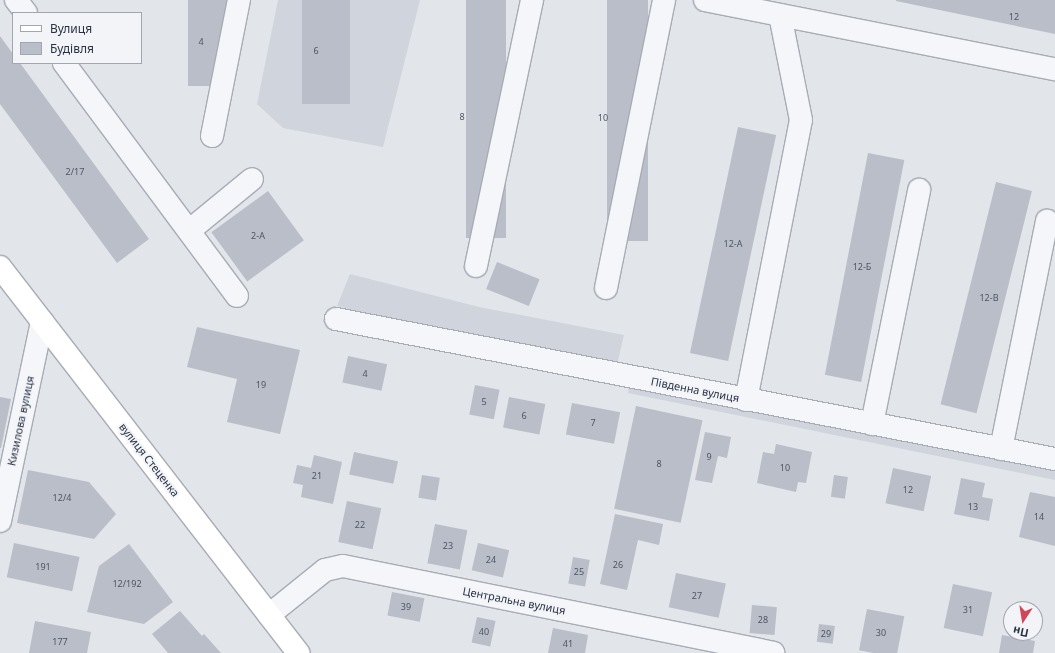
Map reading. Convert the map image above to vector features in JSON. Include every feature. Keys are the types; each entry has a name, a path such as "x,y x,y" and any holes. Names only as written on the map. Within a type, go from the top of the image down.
{"main road":[{"name":"вулиця Стеценка","path":"0,267 298,653"}],"street":[{"path":"16,0 25,12"},
{"path":"212,136 239,0"},
{"path":"476,266 532,0"},
{"path":"606,288 664,0"},
{"path":"705,0 1055,69"},
{"path":"746,400 801,120 780,15"},
{"path":"65,64 190,230 237,296"},
{"path":"190,230 252,179"},
{"path":"872,424 919,190"},
{"path":"1001,449 1047,221"},
{"name":"Південна вулиця","path":"336,318 746,400 1055,459"},
{"name":"Кизилова вулиця","path":"0,521 3,495 42,321"},
{"name":"Центральна вулиця","path":"269,615 325,570 343,566 773,653"}],"shaded area":[{"path":"278,0 420,0 383,147 283,128 257,104"},
{"path":"350,274 479,307 624,335 616,369 469,340 337,306"},
{"path":"629,382 1055,467 1055,480 628,393"}],"building":[{"path":"188,0 229,0 229,86 188,86"},
{"path":"302,0 350,0 350,104 302,104"},
{"path":"466,0 506,0 506,238 466,238"},
{"path":"607,0 648,0 648,241 607,241"},
{"path":"1055,0 1055,34 896,1"},
{"path":"0,36 12,53 12,64 21,64 149,239 117,263 0,104"},
{"path":"738,127 776,135 728,361 690,353"},
{"path":"868,153 904,160 861,382 825,375"},
{"path":"996,182 1032,191 977,413 941,404"},
{"path":"268,191 304,240 247,281 211,232"},
{"path":"497,262 540,279 529,306 486,289"},
{"path":"197,327 300,350 280,434 227,422 237,379 187,367"},
{"path":"348,356 387,364 382,391 342,382"},
{"path":"475,385 500,390 494,419 469,414"},
{"path":"0,397 11,399 1,448 0,448"},
{"path":"509,397 545,404 539,434 503,427"},
{"path":"572,403 620,412 614,444 566,434"},
{"path":"636,406 703,420 681,523 614,509"},
{"path":"705,432 731,437 727,458 718,456 712,483 695,480"},
{"path":"776,444 812,452 806,483 798,482 796,492 757,483 763,452 774,454"},
{"path":"354,452 398,461 393,484 349,474"},
{"path":"314,455 342,462 333,504 301,497 303,485 293,483 297,465 311,468"},
{"path":"893,468 931,476 924,511 886,503"},
{"path":"28,470 89,482 116,514 94,539 17,523"},
{"path":"422,475 440,478 436,501 418,498"},
{"path":"834,475 848,477 845,499 831,497"},
{"path":"961,478 985,483 982,497 993,499 989,521 954,514"},
{"path":"1030,492 1055,497 1055,546 1019,537"},
{"path":"347,501 381,508 373,549 338,542"},
{"path":"615,514 663,524 659,545 638,540 627,590 600,584"},
{"path":"435,524 467,530 460,570 427,563"},
{"path":"14,543 80,557 72,591 7,577"},
{"path":"478,543 509,550 503,577 472,570"},
{"path":"129,544 173,602 144,624 87,612 99,566"},
{"path":"573,557 590,560 585,587 568,584"},
{"path":"676,573 726,584 719,618 669,607"},
{"path":"953,584 992,592 983,636 944,628"},
{"path":"392,592 424,598 420,622 387,616"},
{"path":"752,605 777,607 774,635 750,633"},
{"path":"867,609 904,616 897,653 873,653 859,650"},
{"path":"180,611 202,636 204,634 221,653 168,653 152,634"},
{"path":"477,617 496,621 490,646 472,642"},
{"path":"35,621 91,632 87,653 29,653"},
{"path":"819,624 835,626 833,644 817,642"},
{"path":"553,628 588,635 585,653 548,653"},
{"path":"1002,635 1003,641 1035,641 1033,653 999,653"}]}
